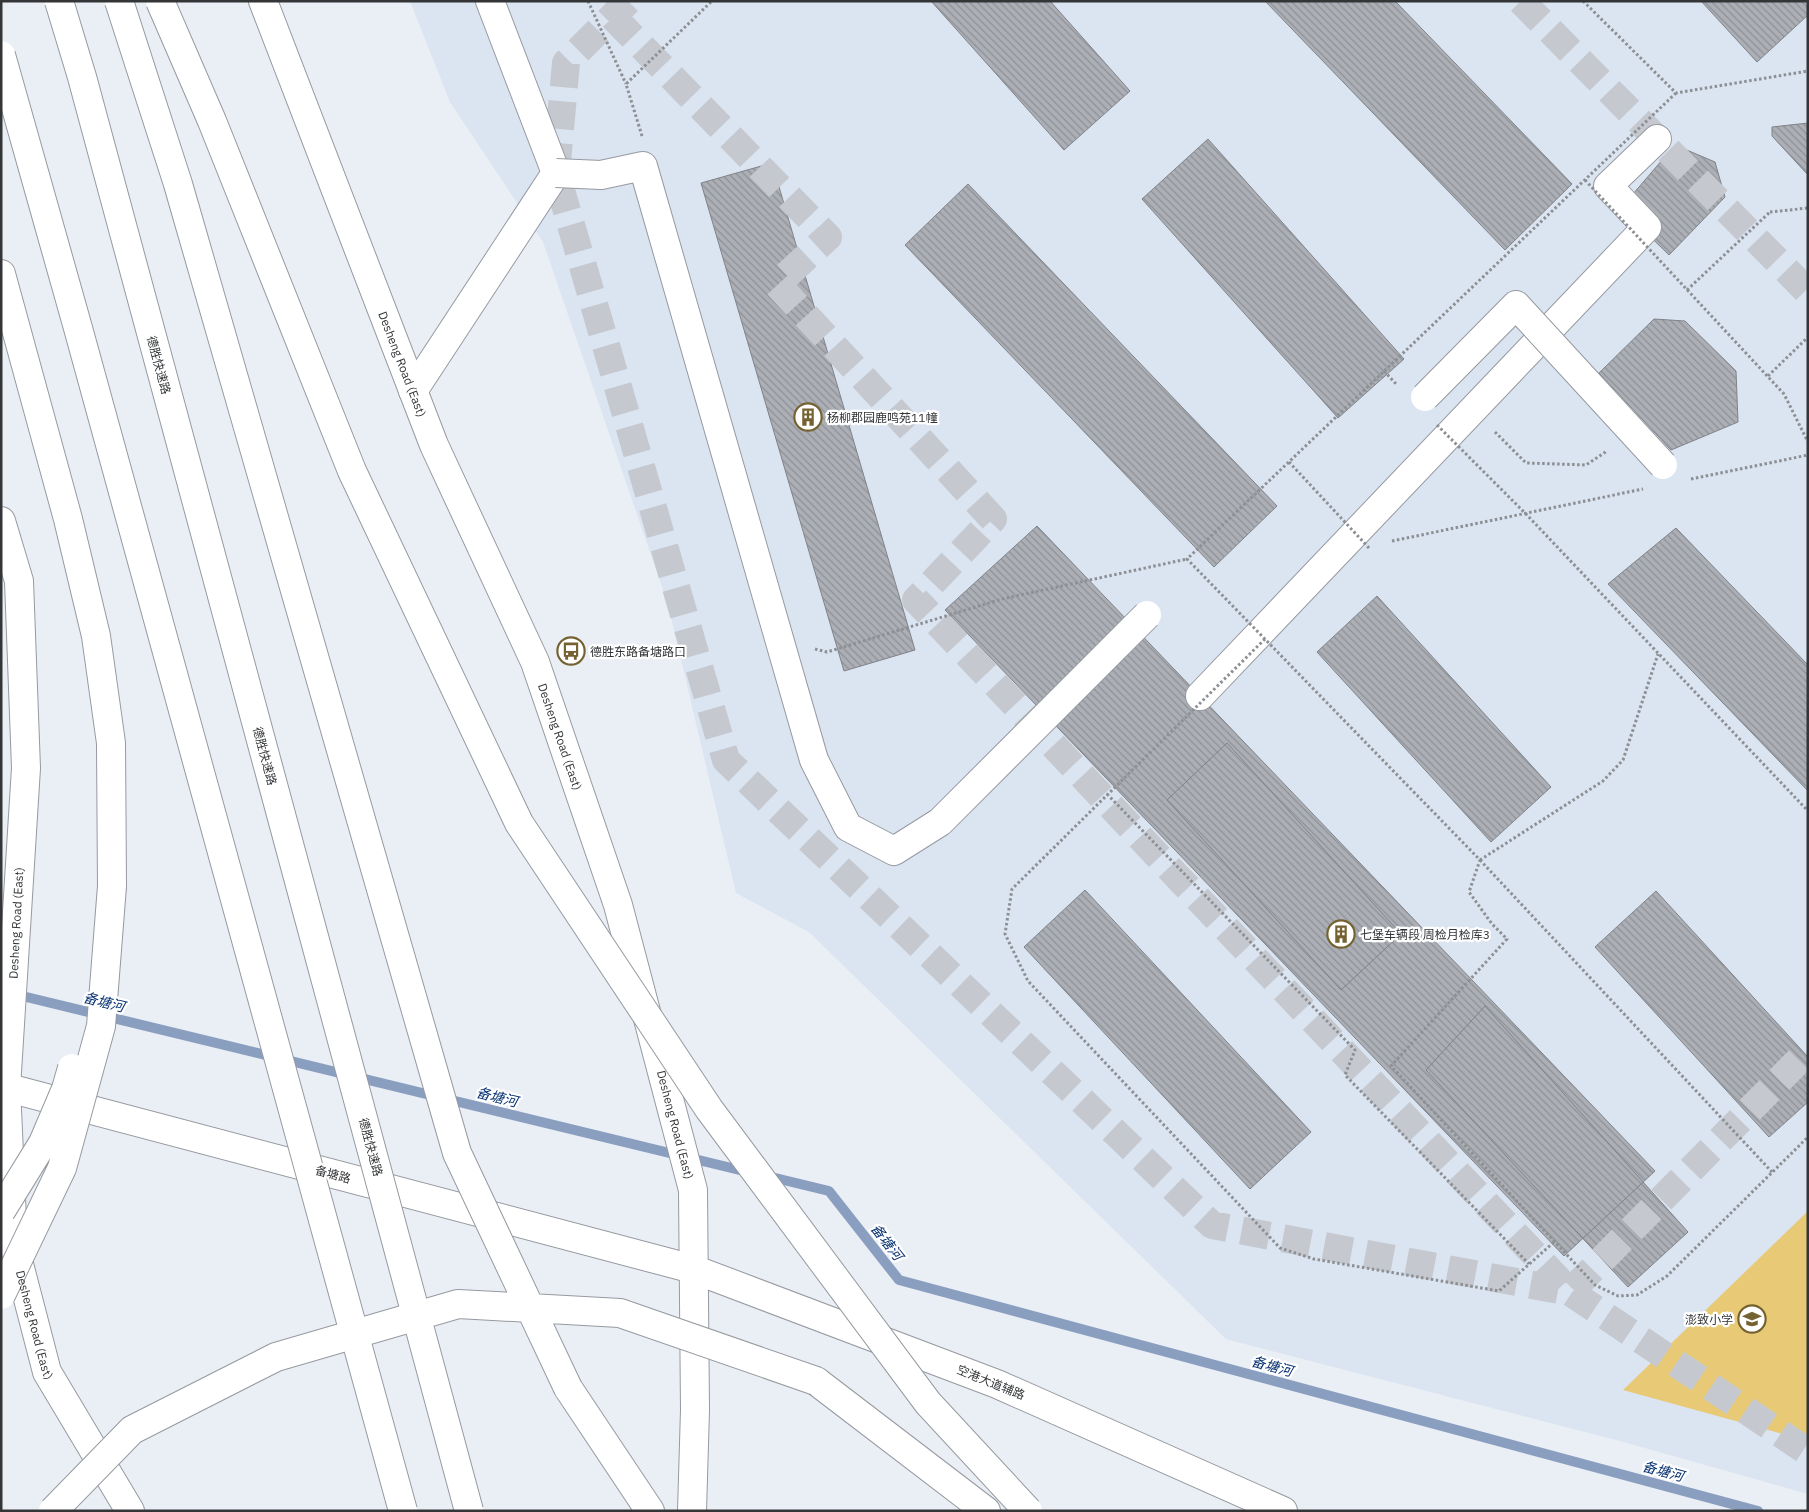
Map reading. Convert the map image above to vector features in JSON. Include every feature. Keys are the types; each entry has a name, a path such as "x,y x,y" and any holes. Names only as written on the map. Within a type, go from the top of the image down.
{"main road":[{"name":"德胜快速路","path":"59,1 90,106 470,1511"},
{"path":"119,1 178,184 457,1153 568,1388 650,1511"},
{"path":"160,1 212,121 352,471 519,823 709,1109 928,1403 1028,1511"},
{"name":"Desheng Road (East)","path":"263,1 434,445 535,662 618,905 693,1190 695,1410 692,1511"},
{"path":"490,1 556,173"},
{"path":"1,55 78,328 403,1511"},
{"path":"1200,696 1647,227 1608,186 1657,140"},
{"path":"556,173 601,175 643,166 814,760 848,827 894,851 940,822 1147,615"},
{"path":"413,391 556,173"},
{"path":"1532,324 1610,245"},
{"path":"1,274 68,519 96,636 111,743 112,886 101,1026 62,1168 1,1295"},
{"path":"1420,402 1516,305 1634,434 1656,476"},
{"name":"Desheng Road (East)","path":"1,521 19,581 25,758 11,1017 4,1087 13,1241 47,1372 130,1511"},
{"path":"1,1211 43,1143 66,1089 82,1036 97,974 112,886"},
{"name":"备塘路","path":"4,1087 693,1269"},
{"name":"空港大道辅路","path":"693,1269 997,1384 1283,1511"},
{"path":"53,1511 132,1430 276,1357 458,1304 620,1312 816,1381 986,1511"}],"path":[{"path":"588,1 626,84 643,141"},
{"path":"626,84 712,1"},
{"path":"1583,1 1676,93"},
{"path":"809,648 828,652 1002,600 1187,559 1676,93 1808,71"},
{"path":"1585,180 1784,394 1808,442"},
{"path":"1687,290 1770,212 1808,208"},
{"path":"1768,376 1808,337"},
{"path":"1384,372 1420,402 1458,447 1524,513 1808,811"},
{"path":"1490,426 1526,463 1586,465 1634,434"},
{"path":"1458,447 1466,442"},
{"path":"1687,480 1808,455"},
{"path":"1289,462 1369,548"},
{"path":"1386,542 1524,513 1656,476"},
{"path":"1362,551 1377,544"},
{"path":"1187,559 1480,860 1772,1172"},
{"path":"1272,632 1012,889 1005,934 1028,981 1280,1248 1314,1259 1499,1291 1554,1242"},
{"path":"1658,654 1622,760 1603,781 1480,860 1469,892 1492,924 1507,939 1391,1066 1595,1286 1618,1296 1637,1295 1668,1276 1808,1137"},
{"path":"1108,794 1355,1050 1345,1075 1530,1264"}],"shaded area":[{"path":"410,1 1808,1 1808,1494 1620,1441 1226,1339 809,932 736,893 668,604 543,242 450,102"},
{"name":"澎致小学","path":"1808,1211 1808,1441 1623,1390"}],"building":[{"path":"931,1 1050,1 1130,91 1064,150"},
{"path":"1265,1 1395,1 1572,184 1505,250"},
{"path":"1701,1 1808,1 1808,15 1757,62"},
{"path":"1808,123 1808,175 1772,136 1772,127"},
{"path":"1208,139 1404,359 1338,418 1142,199"},
{"path":"1675,145 1715,162 1725,197 1669,255 1621,208"},
{"name":"杨柳郡园鹿鸣苑11幢","path":"772,163 915,650 844,671 701,183"},
{"path":"968,184 1277,506 1214,567 905,245"},
{"path":"1654,319 1685,321 1736,371 1738,422 1671,450 1599,373"},
{"name":"七堡车辆段 周检月检库3","path":"1037,526 1655,1171 1564,1256 945,610"},
{"path":"1676,528 1808,665 1808,791 1608,584"},
{"path":"1377,596 1551,787 1491,842 1317,652"},
{"path":"1227,743 1401,934 1341,990 1167,800"},
{"path":"1085,890 1311,1132 1250,1189 1024,947"},
{"path":"1656,891 1808,1057 1808,1102 1769,1137 1595,947"},
{"path":"1485,1006 1688,1232 1628,1287 1426,1070"}],"waterway":[{"name":"备塘河","path":"14,994 748,1172"},
{"name":"备塘河","path":"767,1176 829,1191 899,1280 1758,1511"}],"tunnel":[{"path":"628,1 566,63 556,173 726,760 1212,1225 1570,1292 1808,1452"},
{"path":"1521,1 1808,292"},
{"path":"613,17 828,237 777,284 993,519 916,600 1570,1292 1808,1051"}],"place":[{"name":"杨柳郡园鹿鸣苑11幢","path":"808,417"},
{"name":"德胜东路备塘路口","path":"571,651"},
{"name":"七堡车辆段 周检月检库3","path":"1341,934"},
{"name":"澎致小学","path":"1752,1319"}]}
